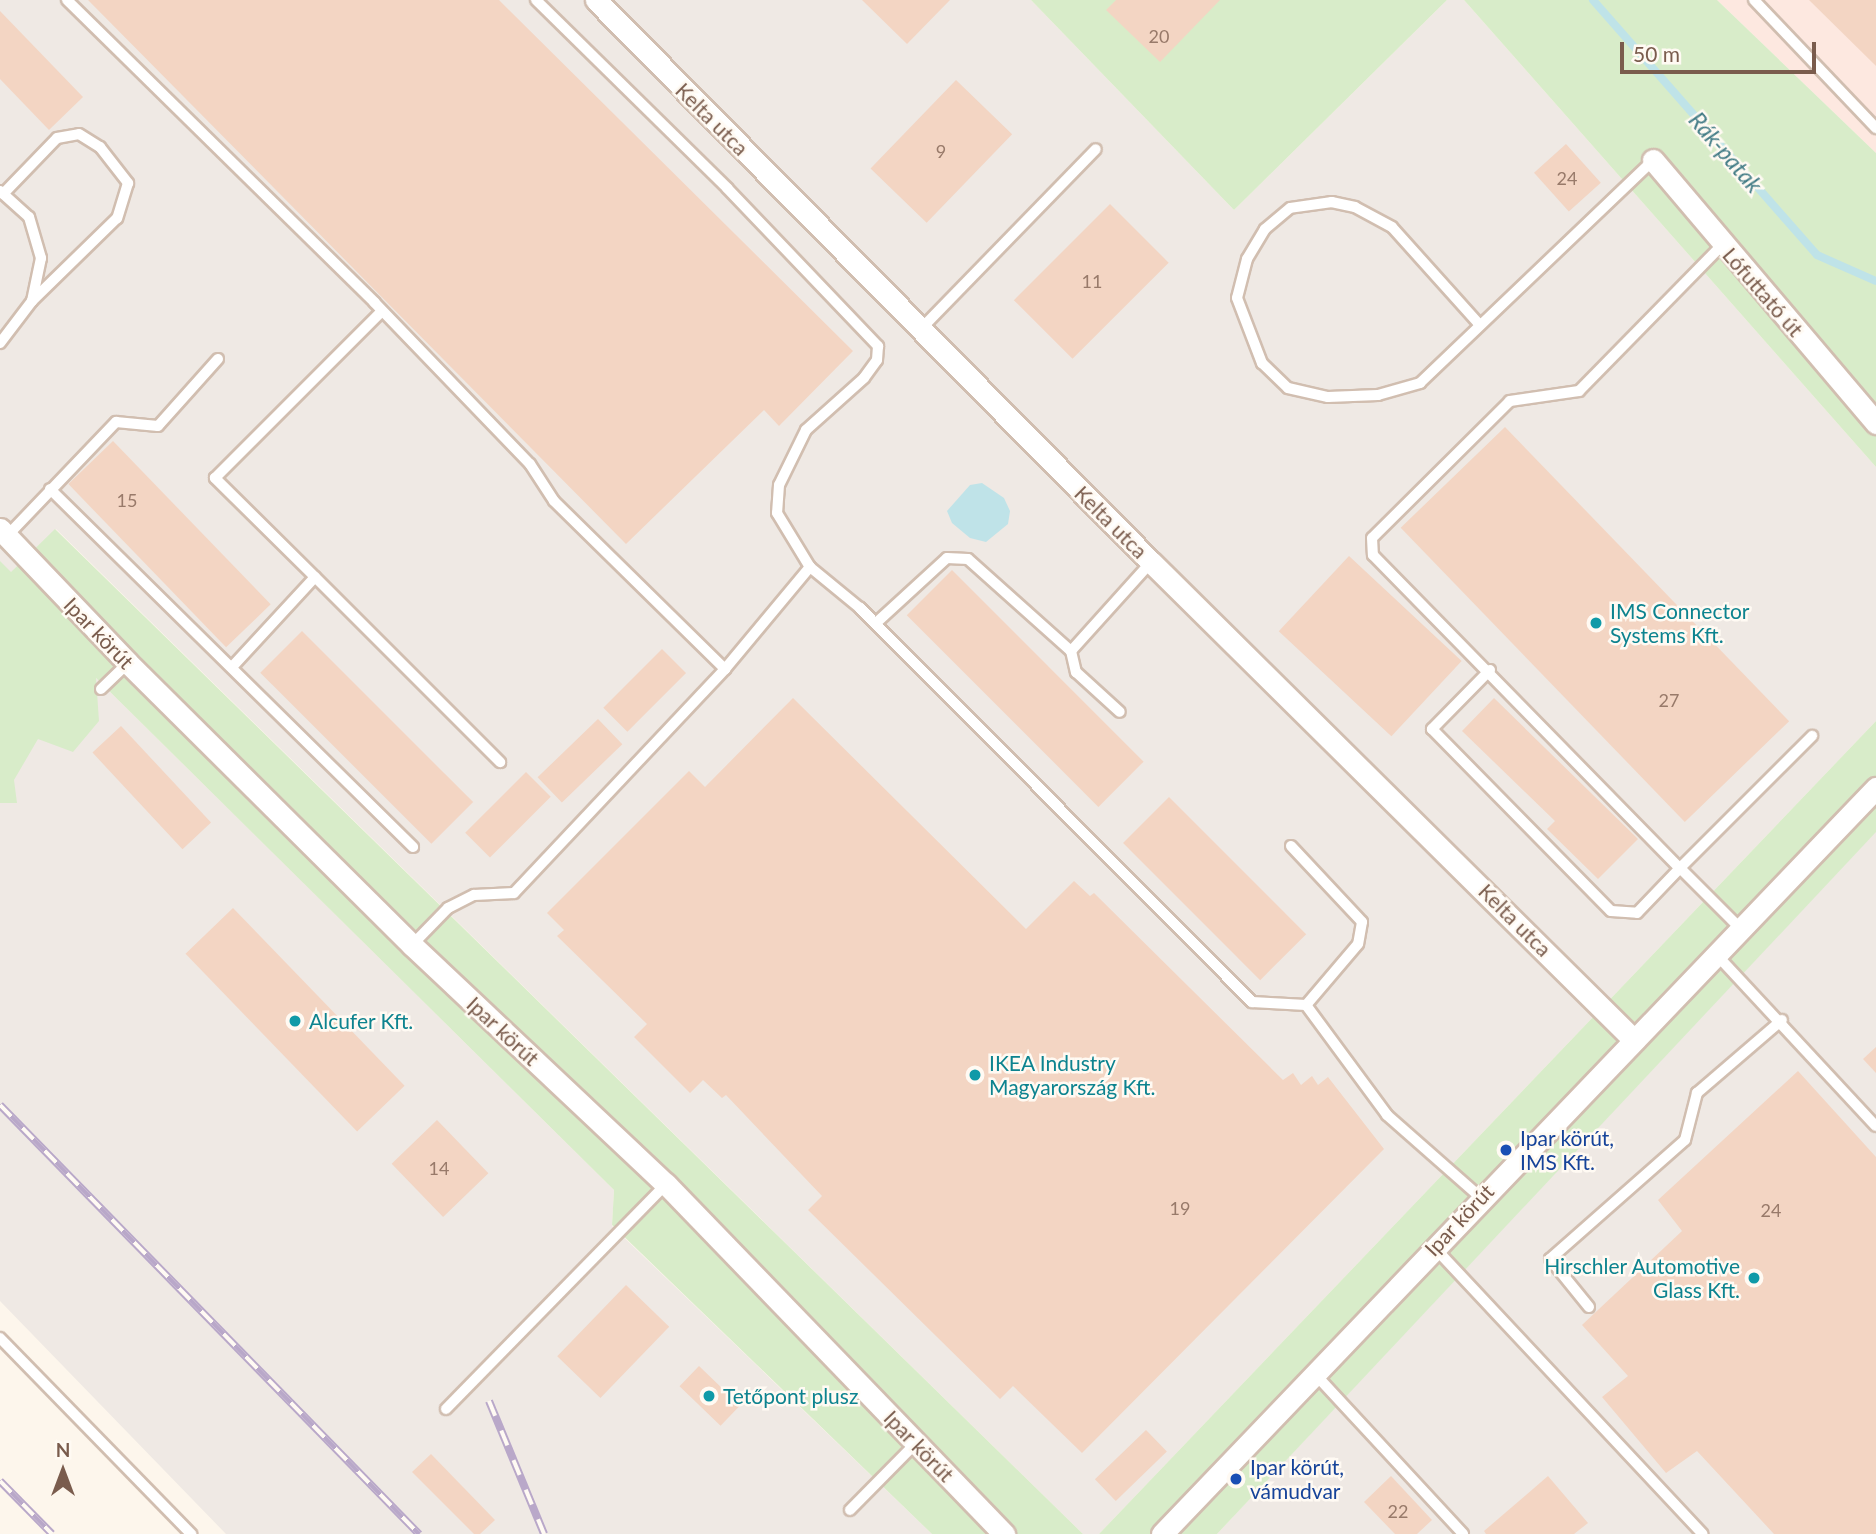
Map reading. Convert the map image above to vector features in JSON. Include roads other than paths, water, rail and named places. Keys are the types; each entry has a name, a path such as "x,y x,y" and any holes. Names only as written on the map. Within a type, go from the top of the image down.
{"street":[{"name":"Kelta utca","path":"596,0 1151,562 1632,1038"},
{"name":"Lófuttató út","path":"1653,160 1722,245 1876,422"},
{"name":"Ipar körút","path":"3,532 128,663 412,945 666,1184 1004,1534"},
{"name":"Ipar körút","path":"1161,1534 1632,1038 1876,788"}],"lane":[{"path":"67,0 382,311 530,464 554,501 725,669"},
{"path":"536,0 727,188 878,346 877,360 864,379 806,429 779,485 777,513 810,567 876,623 1252,1002 1306,1005"},
{"path":"1754,0 1876,128"},
{"path":"0,343 32,301 117,218 128,183 100,147 79,134 57,138 1,193 29,217 41,258 32,301"},
{"path":"920,330 1096,149"},
{"path":"1479,324 1392,228 1355,207 1332,202 1290,208 1265,229 1247,259 1237,298 1262,363 1288,388 1328,397 1378,395 1420,383 1653,160"},
{"path":"1722,245 1579,391 1510,401 1372,538 1373,555 1490,670 1739,927"},
{"path":"382,311 215,478 500,762"},
{"path":"3,532 116,422 158,426 218,359"},
{"path":"50,489 413,847"},
{"path":"876,623 947,558 968,559 1071,651 1076,672 1120,712"},
{"path":"1071,651 1151,562"},
{"path":"412,945 448,908 474,895 513,893 725,669 810,567"},
{"path":"232,667 315,577"},
{"path":"102,689 128,663"},
{"path":"1490,670 1432,729 1612,911 1637,913 1812,736"},
{"path":"1291,846 1362,922 1358,944 1306,1005"},
{"path":"1715,953 1782,1020 1876,1126"},
{"path":"1306,1005 1387,1115 1480,1197"},
{"path":"1589,1307 1550,1259 1685,1140 1697,1093 1782,1020"},
{"path":"446,1409 666,1184"},
{"path":"1434,1247 1703,1534"},
{"path":"0,1338 191,1534"},
{"path":"1315,1374 1463,1534"},
{"path":"850,1510 916,1443"}],"water":[{"path":"982,483 1004,498 1010,511 1008,524 986,542 970,538 952,523 947,511 970,485"}],"waterway":[{"name":"Rák-patak","path":"1593,0 1817,255 1876,281"}],"railway":[{"path":"0,1105 419,1534"},
{"path":"489,1401 544,1534"},
{"path":"0,1481 52,1534"}],"place":[{"name":"IMS Connector Systems Kft.","path":"1596,623"},
{"name":"Alcufer Kft.","path":"295,1021"},
{"name":"IKEA Industry Magyarország Kft.","path":"975,1075"},
{"name":"Ipar körút, IMS Kft.","path":"1506,1150"},
{"name":"Hirschler Automotive Glass Kft.","path":"1754,1278"},
{"name":"Tetőpont plusz","path":"709,1396"},
{"name":"Ipar körút, vámudvar","path":"1236,1479"}]}
